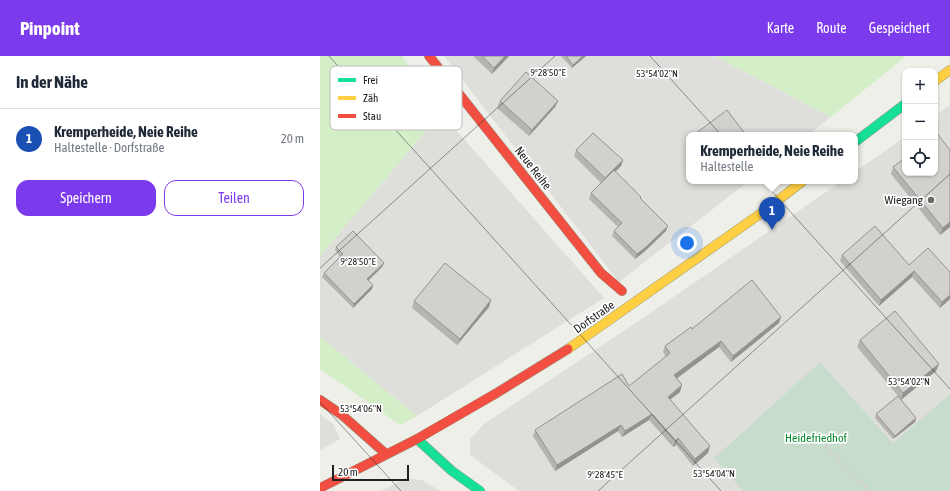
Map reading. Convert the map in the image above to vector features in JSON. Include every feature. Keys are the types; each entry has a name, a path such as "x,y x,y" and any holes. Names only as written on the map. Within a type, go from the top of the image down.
{"main road":[{"name":"Neue Reihe","path":"429,56 437,66"},
{"path":"938,80 950,70"},
{"name":"Neue Reihe","path":"462,98 601,273 622,291"},
{"path":"858,140 902,106"},
{"name":"Dorfstraße","path":"320,488 417,439 495,394 577,343 800,184"},
{"path":"320,400 342,415 386,454"},
{"path":"417,439 452,471 480,491"}],"path":[{"path":"825,446 870,491"}],"shaded area":[{"path":"444,56 715,56 831,117 812,132 686,132 686,184 745,184 619,282 462,79 462,66 452,66"},
{"path":"950,105 950,394 893,443 820,362 714,458 743,491 519,491 470,455 470,439 484,424 646,316 838,184 858,184 858,170 902,139 902,176 938,176 938,114"},
{"path":"427,130 456,130 604,298 417,416 320,337 320,256"},
{"path":"320,414 333,424 340,439 320,450"},
{"path":"406,478 422,480 440,491 381,491"}],"green space":[{"path":"320,56 402,56 409,66 330,66 330,130 427,130 320,256"},
{"path":"715,56 906,56 831,117"},
{"path":"320,337 417,416 400,425 320,369"},
{"name":"Heidefriedhof","path":"820,362 893,443 950,394 950,491 743,491 714,458"}],"building":[{"path":"482,56 505,56 494,68"},
{"path":"566,56 583,56 573,65"},
{"path":"526,72 558,101 532,130 500,101"},
{"path":"727,110 744,132 698,132"},
{"path":"593,133 623,160 605,178 576,150"},
{"name":"Wiegang","path":"938,135 950,150 950,222 943,228 893,167 902,160 902,176 938,176"},
{"path":"614,170 668,226 637,254 614,231 622,223 591,193"},
{"path":"875,226 909,265 928,248 950,272 950,295 942,302 914,271 881,300 842,255"},
{"path":"353,231 384,263 367,279 373,285 354,304 324,273 343,254 336,247"},
{"path":"445,263 491,300 460,339 414,301"},
{"path":"752,280 781,317 733,356 721,341 674,375 682,385 668,397 710,446 695,459 678,438 675,441 652,414 625,431 621,425 557,465 535,430 622,374 629,386 670,353 665,346 691,327 692,329"},
{"path":"895,311 939,364 903,393 860,340"},
{"path":"898,396 916,418 895,436 876,414"}],"traffic: fast":[{"path":"858,140 902,106"},
{"path":"417,439 452,471 480,491"}],"traffic: slow":[{"path":"938,79 950,70"},
{"path":"568,349 760,214 799,184"}],"traffic: jam":[{"path":"429,56 437,66"},
{"path":"462,98 601,273 622,291"},
{"path":"320,488 417,439 495,394 568,349"},
{"path":"320,400 342,415 386,454"}],"place":[{"name":"Wiegang","path":"931,200"},
{"name":"Kremperheide, Neie Reihe","path":"772,230"}]}
